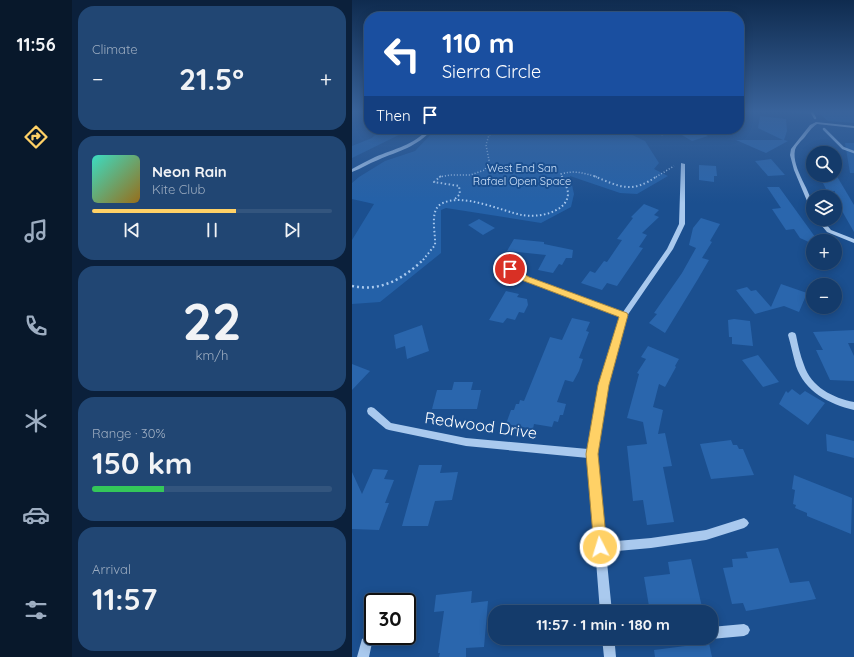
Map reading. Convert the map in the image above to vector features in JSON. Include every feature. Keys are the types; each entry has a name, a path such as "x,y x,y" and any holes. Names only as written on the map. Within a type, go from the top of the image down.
{"street":[{"path":"352,171 373,160 417,142"},
{"path":"799,142 792,153 795,165 806,191"},
{"path":"605,605 592,454 604,385 624,315 670,249 682,224 683,164"},
{"path":"825,226 829,231 854,241"},
{"path":"510,269 527,279 624,315"},
{"path":"792,336 800,367 815,388 829,398 854,406"},
{"name":"Redwood Drive","path":"371,411 389,426 466,442 592,454"},
{"path":"600,547 651,543 706,535 744,523"},
{"path":"718,632 744,630"},
{"path":"363,657 366,645"},
{"path":"609,645 610,657"}],"path":[{"path":"352,286 360,288 376,288 392,284 414,268 433,250 435,244 434,223 438,206 453,201 460,195 461,191 459,186 454,184 439,185 434,182 438,177 446,175 470,175 485,170 488,160 486,142"},
{"path":"453,201 483,204 523,215 538,215 559,209 566,202 568,194 561,174 565,172 584,173 622,187 630,188 647,184 669,168 683,164"}],"green space":[{"path":"363,142 385,142 352,158 352,146"},
{"name":"West End San Rafael Open Space","path":"424,142 645,142 659,163 654,169 668,176 637,194 620,193 570,176 574,194 571,207 541,223 446,208 441,210 441,253 380,302 352,304 352,240 374,204 352,199 352,183 385,161 415,151"},
{"path":"845,143 854,143 854,173 850,173"}],"building":[{"path":"740,142 787,142 766,153"},
{"path":"771,159 785,175 768,176 755,161"},
{"path":"699,165 716,166 717,176 714,176 714,182 699,180"},
{"path":"822,182 840,182 854,205 854,232 842,211 842,190 826,190"},
{"path":"767,187 779,187 813,234 806,234 806,241 800,238 794,229 786,230 772,209 781,208"},
{"path":"644,204 659,210 654,215 659,217 642,233 647,235 639,247 643,248 617,286 607,283 602,290 581,283 590,271 595,273 604,261 607,262 622,240 617,239 633,218 631,217"},
{"path":"701,218 720,224 710,241 712,242 702,258 709,260 665,333 649,323 657,314 654,313 682,273 696,248 689,245 693,228"},
{"path":"479,219 495,228 483,235 468,225"},
{"path":"514,239 544,242 544,244 573,250 572,258 566,258 562,265 559,264 553,273 538,270 546,255 507,251"},
{"path":"781,284 806,293 799,312 784,306 755,314 736,290 747,287 751,291 756,290 771,307"},
{"path":"506,291 519,294 517,297 527,299 528,305 524,313 519,312 515,320 507,318 503,323 489,320"},
{"path":"572,318 590,322 586,331 589,332 579,358 583,359 579,371 573,382 565,380 557,402 566,404 563,415 560,415 558,422 554,421 552,427 534,424 533,429 506,424 511,410 514,410 516,404 519,404 520,400 524,401 550,337 562,340"},
{"path":"734,319 750,321 753,346 732,344 732,337 729,337 728,320"},
{"path":"422,325 429,351 407,359 405,346 396,349 394,335"},
{"path":"854,330 854,343 848,343 854,356 854,381 830,380 816,350 823,350 813,332"},
{"path":"648,346 679,359 665,387 659,384 653,407 663,410 658,434 665,433 672,466 663,467 674,522 647,525 643,500 633,501 627,446 647,444 643,422 627,418 639,374 637,373 646,359 641,357"},
{"path":"758,355 779,382 763,387 742,360"},
{"path":"352,364 370,371 352,390"},
{"path":"454,382 473,382 471,390 481,390 477,409 432,409 437,390 452,390"},
{"path":"792,389 800,395 805,391 825,403 808,425 779,404 786,391 788,393"},
{"path":"826,434 854,441 854,458 827,451"},
{"path":"731,440 733,445 737,445 739,449 743,449 754,475 711,479 700,444"},
{"path":"419,465 442,465 440,473 458,472 452,500 435,501 428,526 402,526"},
{"path":"373,469 388,470 384,479 394,480 385,503 389,503 379,530 352,529 352,472 362,494"},
{"path":"794,475 852,498 851,534 807,516 807,513 795,508 796,505 793,504 795,490 792,489"},
{"path":"778,548 790,583 809,581 816,599 746,611 743,603 732,604 723,568 733,567 732,559 748,558 746,552"},
{"path":"691,559 702,605 649,605 644,577 670,574 668,562"},
{"path":"472,591 471,603 488,601 484,647 466,648 466,657 439,657 440,653 438,653 444,611 434,612 436,595"},
{"path":"693,645 709,645 712,657 655,657 654,650"}],"waterway":[{"path":"837,142 843,148 854,152"}],"route":[{"path":"510,269 527,279 624,315 604,385 592,454 600,547"}]}
